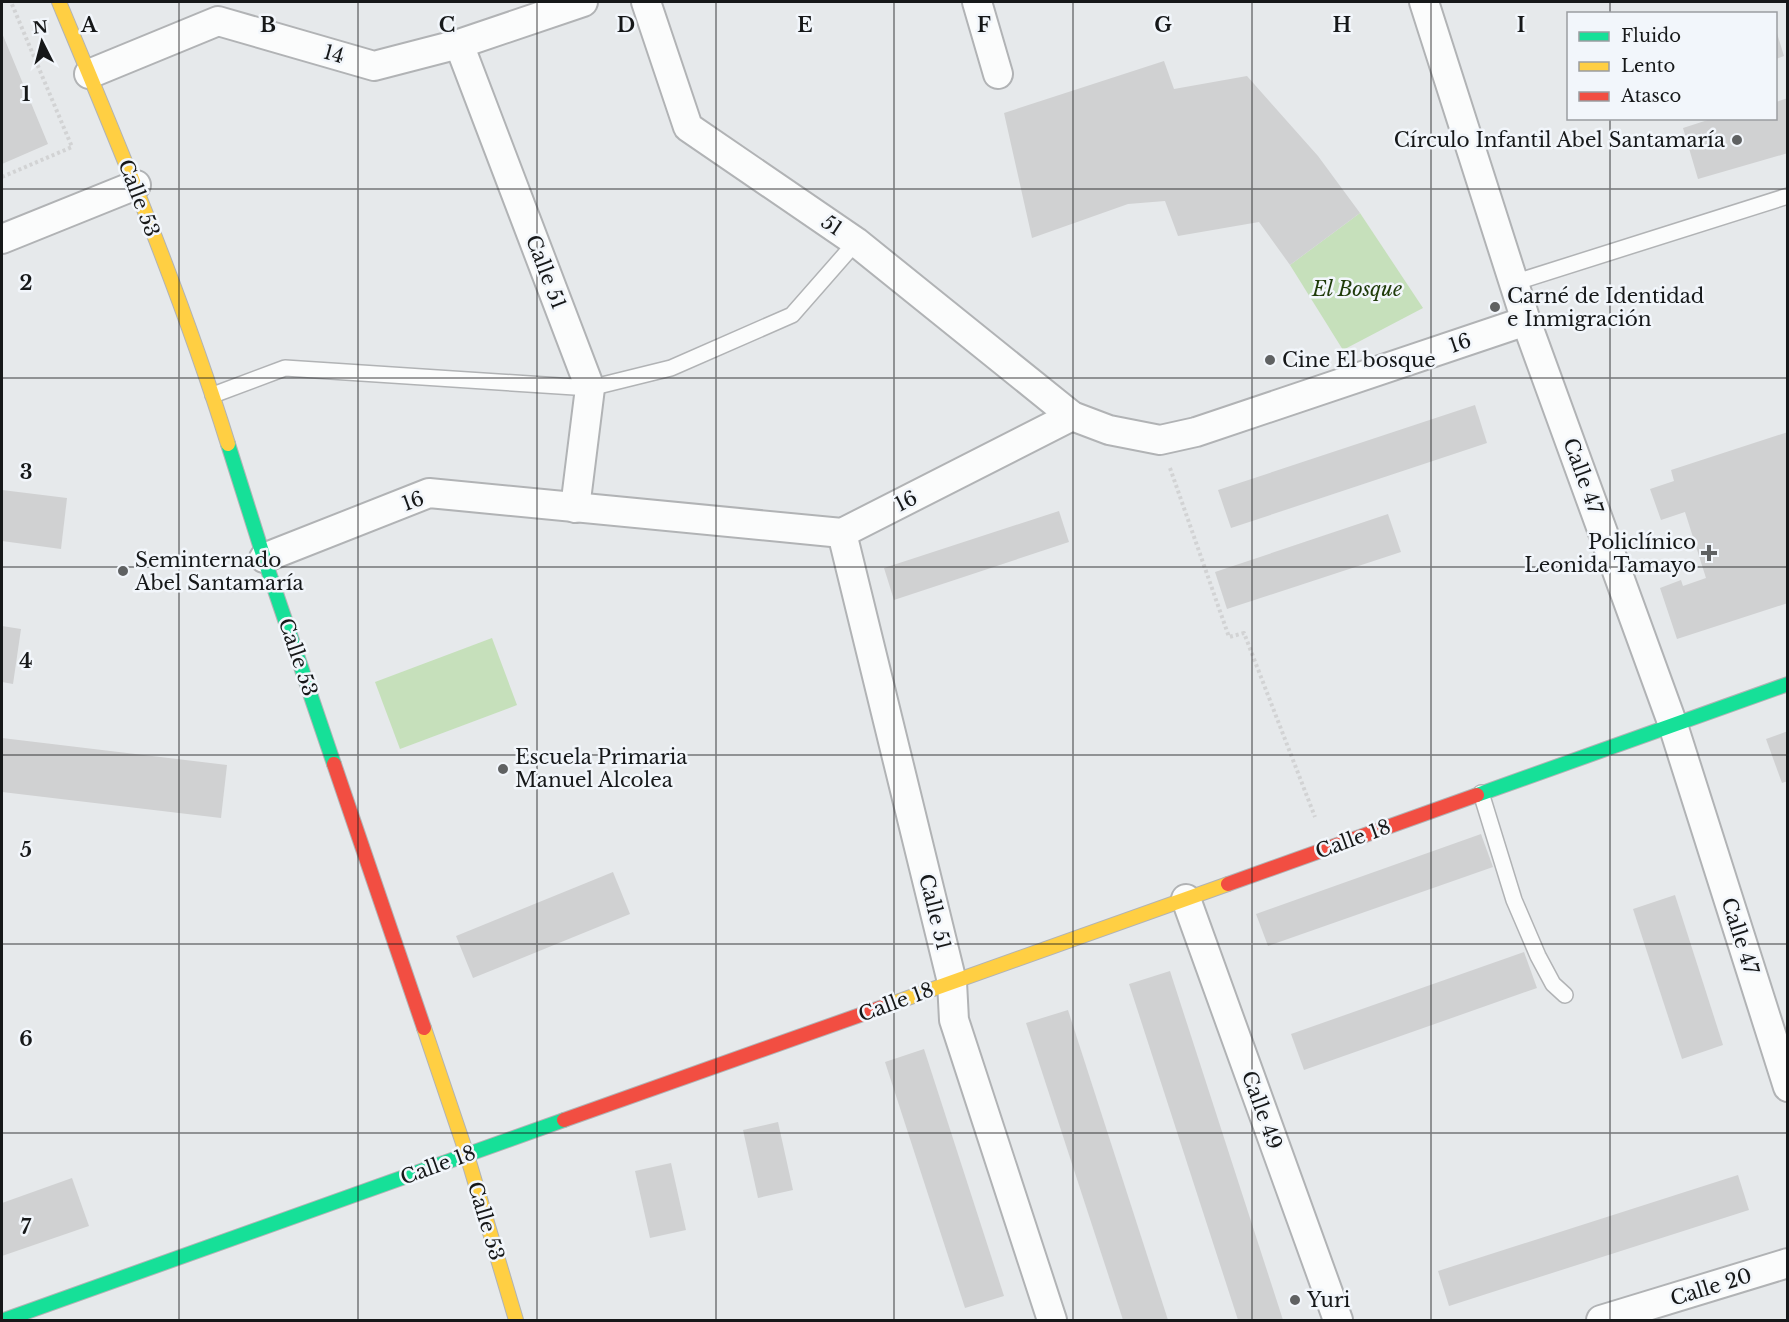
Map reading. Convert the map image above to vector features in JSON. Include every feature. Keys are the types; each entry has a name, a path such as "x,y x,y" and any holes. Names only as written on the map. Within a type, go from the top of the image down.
{"street":[{"name":"Calle 53","path":"59,2 136,185 213,395 264,558 467,1155 516,1320"},
{"name":"14","path":"89,74 218,21 374,66 459,44 583,2"},
{"name":"51","path":"646,2 688,127 856,242 1072,416"},
{"path":"977,2 998,74"},
{"name":"Calle 47","path":"1424,2 1526,321 1673,725 1788,1087"},
{"name":"Calle 51","path":"459,44 590,388 575,508"},
{"path":"2,238 136,185"},
{"name":"16","path":"264,558 429,494 842,533 1072,416 1109,430 1160,440 1196,432 1526,321"},
{"name":"Calle 51","path":"842,533 952,982 954,1020 1052,1320"},
{"name":"Calle 18","path":"4,1320 49,1313 467,1155 1788,684"},
{"name":"Calle 49","path":"1186,898 1338,1320"},
{"name":"Calle 20","path":"1601,1320 1788,1263"}],"lane":[{"path":"1514,283 1788,196"},
{"path":"213,395 285,368 590,388 671,368 792,315 856,242"},
{"path":"1481,793 1518,909 1553,984 1565,995"}],"path":[{"path":"2,177 72,147 11,2"},
{"path":"1160,440 1229,637 1244,633 1327,848"}],"green space":[{"name":"El Bosque","path":"1360,213 1423,308 1343,350 1290,265"},
{"path":"492,638 517,705 400,749 375,682"}],"building":[{"path":"2,33 48,144 2,164"},
{"path":"1777,33 1784,56 1777,59"},
{"name":"El Bosque","path":"1164,61 1174,89 1247,76 1318,156 1360,213 1290,265 1259,222 1178,236 1165,201 1128,204 1032,238 1004,113"},
{"name":"Círculo Infantil Abel Santamaría","path":"1788,98 1788,153 1698,179 1683,128 1708,120 1777,120 1777,102"},
{"path":"1475,405 1487,443 1231,528 1218,490"},
{"path":"1788,432 1788,603 1677,639 1660,588 1681,580 1683,586 1706,578 1685,512 1661,520 1650,489 1674,481 1671,470"},
{"path":"2,490 67,498 61,549 2,541"},
{"path":"1059,511 1069,542 894,600 884,568"},
{"path":"1388,514 1401,552 1227,609 1215,572"},
{"path":"2,626 21,629 13,684 2,682"},
{"path":"1788,731 1788,781 1782,783 1766,739"},
{"path":"2,738 227,765 221,818 2,792"},
{"path":"1481,834 1493,867 1268,946 1256,914"},
{"path":"613,872 630,914 473,978 456,936"},
{"path":"1675,895 1723,1045 1682,1059 1633,909"},
{"path":"1524,952 1537,988 1304,1070 1291,1034"},
{"path":"1170,971 1283,1320 1238,1320 1129,984"},
{"path":"1068,1010 1168,1320 1123,1320 1026,1023"},
{"path":"924,1049 1004,1296 965,1308 885,1062"},
{"path":"778,1122 793,1190 758,1198 743,1130"},
{"path":"671,1163 686,1230 650,1238 635,1171"},
{"path":"1738,1175 1749,1210 1449,1306 1438,1271"},
{"path":"72,1178 89,1226 2,1256 2,1203"}],"traffic: fast":[{"path":"228,444 334,764"},
{"path":"1477,795 1788,684"},
{"path":"4,1320 564,1120"}],"traffic: slow":[{"path":"59,2 170,276 228,444"},
{"path":"891,1004 1228,884"},
{"path":"424,1028 467,1155 516,1320"}],"traffic: jam":[{"path":"334,764 424,1028"},
{"path":"1228,884 1477,795"},
{"path":"564,1120 891,1004"}],"place":[{"name":"Círculo Infantil Abel Santamaría","path":"1737,140"},
{"name":"Carné de Identidad e Inmigración","path":"1495,307"},
{"name":"Cine El bosque","path":"1270,360"},
{"name":"Policlínico Leonida Tamayo","path":"1709,553"},
{"name":"Seminternado Abel Santamaría","path":"123,571"},
{"name":"Escuela Primaria Manuel Alcolea","path":"503,769"},
{"name":"Yuri","path":"1295,1300"}]}
